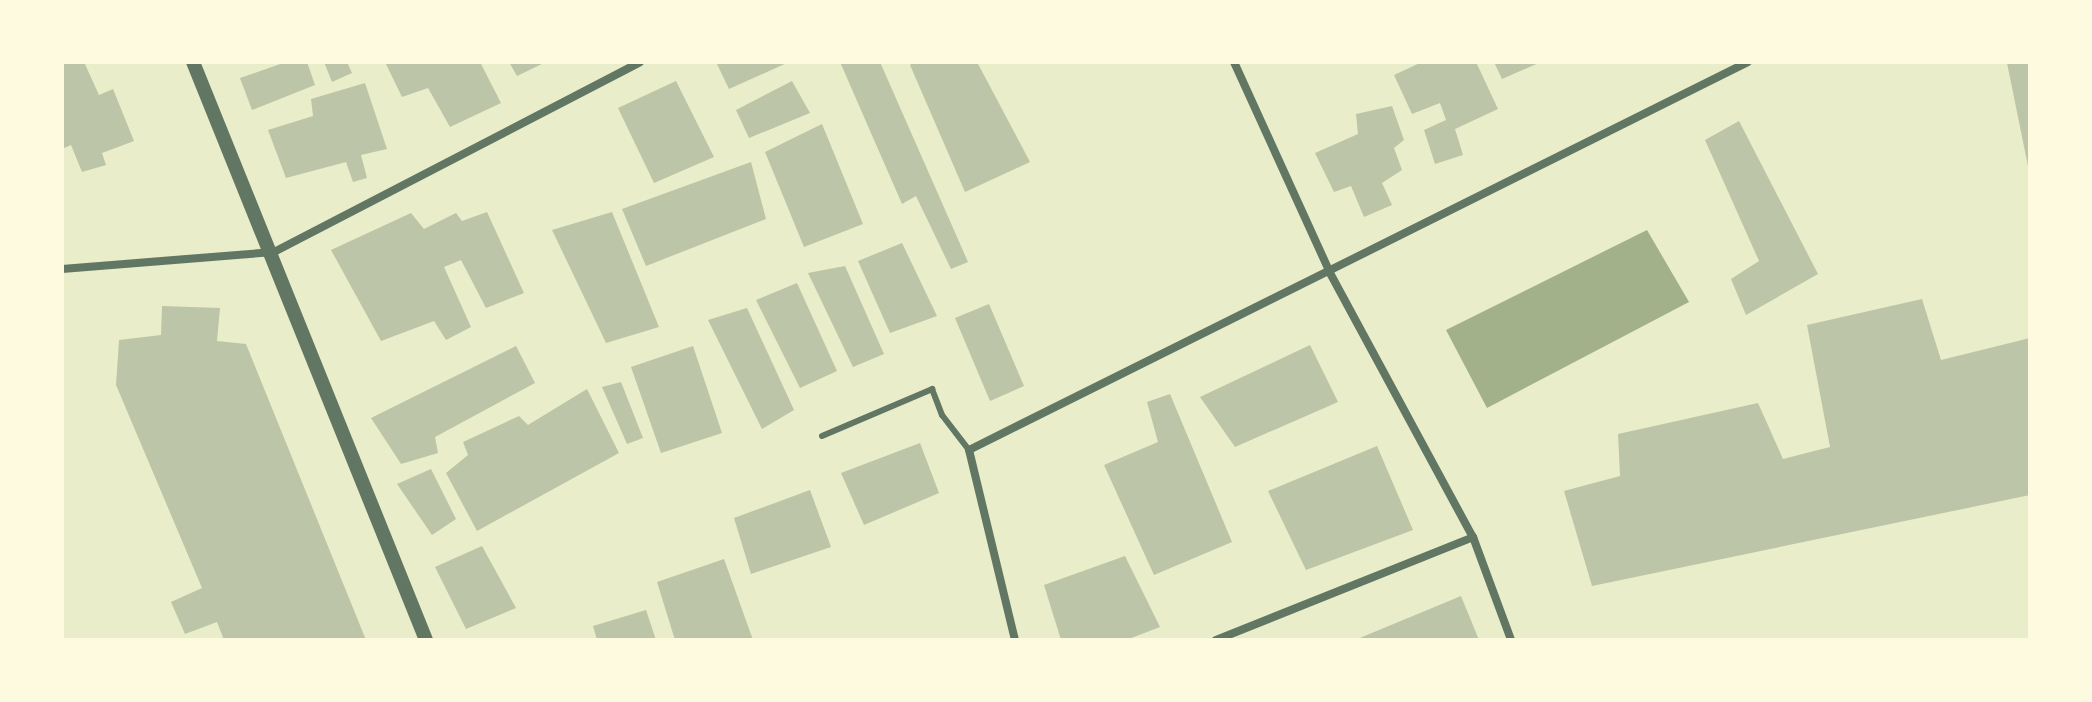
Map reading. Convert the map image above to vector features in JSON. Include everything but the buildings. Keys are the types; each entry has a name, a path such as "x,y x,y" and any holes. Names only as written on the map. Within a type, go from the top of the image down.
{"street":[{"path":"193,62 274,252 426,640"},
{"path":"62,269 274,252 640,62"},
{"path":"1234,62 1330,273 1473,537 1511,640"},
{"path":"1015,640 969,450 1330,273 1748,62"},
{"path":"1216,640 1473,537"}],"lane":[{"path":"822,436 932,389 942,415 969,450"}],"shaded area":[{"path":"1647,230 1689,302 1487,408 1446,330"}]}
